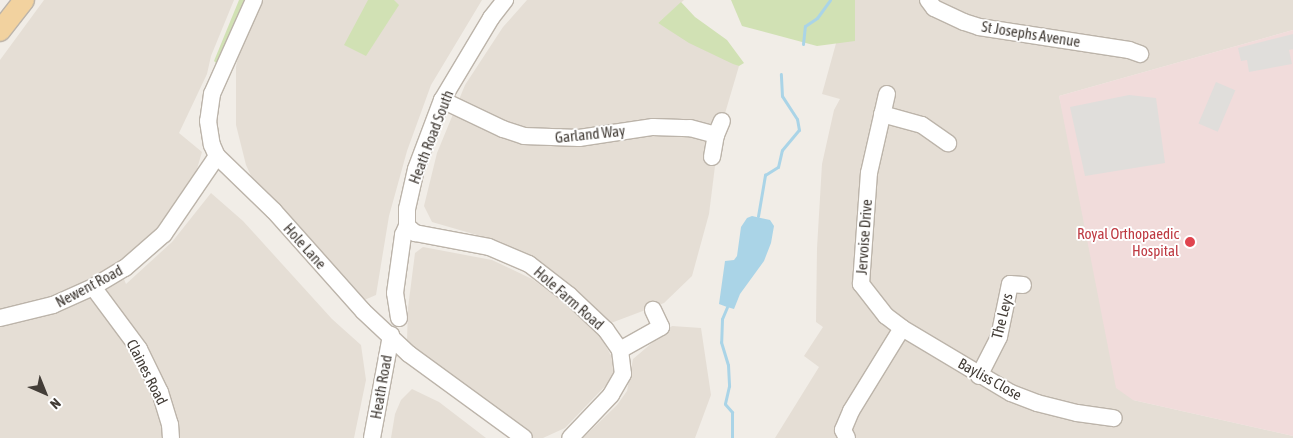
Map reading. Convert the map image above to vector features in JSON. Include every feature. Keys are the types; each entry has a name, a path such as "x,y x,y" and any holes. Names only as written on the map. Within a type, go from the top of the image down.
{"main road":[{"path":"0,32 24,0"}],"street":[{"name":"Hole Lane","path":"254,0 212,94 208,121 212,145 218,156 274,211 363,311 417,359 524,438"},
{"name":"Heath Road South","path":"399,318 395,294 403,235 407,226 407,208 416,169 442,100 491,18 506,0"},
{"name":"St Josephs Avenue","path":"928,0 934,8 979,27 1129,50 1140,54"},
{"name":"Jervoise Drive","path":"887,94 869,173 861,284 882,312 902,328"},
{"name":"Garland Way","path":"442,100 502,129 524,136 579,138 653,127 719,128 712,157"},
{"path":"882,114 922,125 948,143"},
{"name":"Newent Road","path":"0,318 53,305 93,287 125,268 164,234 218,156"},
{"name":"Hole Farm Road","path":"407,226 415,232 489,247 538,270 594,316 620,350"},
{"name":"The Leys","path":"979,376 999,337 1009,283"},
{"name":"Claines Road","path":"93,287 139,349 160,392 170,424 171,438"},
{"path":"570,438 621,381 623,362 620,350 661,327 653,310"},
{"path":"847,438 843,430 851,411 902,328"},
{"name":"Bayliss Close","path":"902,328 979,376 1011,393 1037,403 1077,413 1114,418"},
{"name":"Heath Road","path":"372,438 391,336"}],"shaded area":[{"path":"44,0 234,0 211,56 207,74 179,133 202,152 194,179 167,224 118,265 126,284 172,242 211,193 243,221 332,319 361,345 366,380 354,438 0,438 0,60"},
{"path":"261,0 482,0 431,85 407,151 389,216 376,295 362,301 304,231 253,180 246,165 236,125 236,67 239,51"},
{"path":"527,0 684,0 658,23 739,66 713,154 715,166 709,214 692,276 664,303 611,323 585,299 546,268 501,242 432,222 424,206 437,153 465,85 503,27"},
{"path":"848,0 1293,0 1293,30 1059,96 1133,400 1293,436 1293,438 775,438 819,367 804,356 823,327 816,322 817,248 822,164 834,110 840,99 822,94"},
{"name":"Royal Orthopaedic Hospital","path":"1293,30 1293,436 1133,400 1116,388 1059,96"},
{"path":"1293,34 1293,49 1289,50 1292,64 1249,72 1247,60 1241,61 1238,48"},
{"path":"1216,82 1235,90 1218,132 1198,123"},
{"path":"1129,95 1156,98 1165,163 1085,176 1070,107"},
{"path":"423,247 492,260 532,279 560,299 602,339 614,361 615,371 609,382 565,428 543,438 533,438 480,404 413,351 407,341 408,308 415,253"},
{"path":"672,326 701,328 711,395 695,438 583,438 617,405 627,391 633,359"},
{"path":"412,389 439,402 486,438 391,438 395,414 401,400"}],"green space":[{"path":"239,0 249,0 217,64 214,61"},
{"path":"368,0 394,0 399,5 366,56 344,45"},
{"path":"731,0 855,0 855,41 817,46 742,26"},
{"path":"681,2 695,17 727,40 744,63 739,66 733,64 689,43 658,23"}],"water":[{"path":"752,216 770,220 774,226 771,243 764,261 740,294 734,309 719,304 725,261 734,260 737,256 741,227 747,218"}],"waterway":[{"path":"803,44 805,26 817,18 830,0"},
{"path":"758,216 765,175 778,167 782,150 799,130 797,119 782,96 781,74"},
{"path":"727,307 722,319 721,342 728,365 729,386 725,404 732,412 732,438"}],"place":[{"name":"Royal Orthopaedic Hospital","path":"1190,242"}]}
